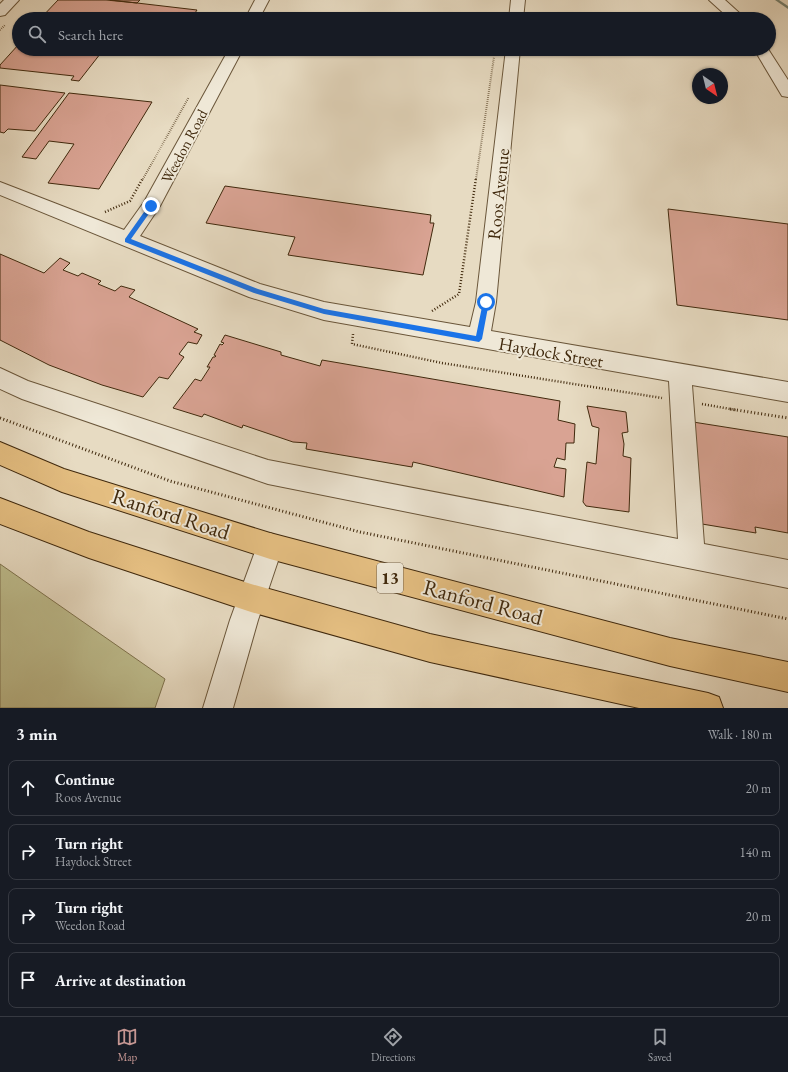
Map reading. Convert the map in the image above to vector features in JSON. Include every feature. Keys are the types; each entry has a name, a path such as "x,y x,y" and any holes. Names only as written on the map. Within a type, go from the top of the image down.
{"main road":[{"name":"Ranford Road","path":"0,453 62,480 270,546 670,652 788,676"},
{"path":"0,511 89,545 251,598 430,648 708,708"}],"street":[{"path":"0,12 12,0"},
{"path":"256,12 262,0"},
{"path":"517,12 518,0"},
{"path":"716,0 731,12"},
{"name":"Weedon Road","path":"127,240 151,206 232,56"},
{"name":"Roos Avenue","path":"479,339 486,302 512,56"},
{"path":"765,56 788,92"},
{"name":"Haydock Street","path":"0,188 256,291 324,311 788,392"},
{"path":"680,374 692,555"},
{"path":"0,378 22,389 268,472 788,574"},
{"path":"218,708 251,598 270,546"}],"path":[{"path":"428,314 459,294 494,57"},
{"path":"103,213 130,201 193,90"},
{"path":"355,317 352,344 442,363 788,418"},
{"path":"0,418 170,482 360,532 788,619"}],"shaded area":[{"path":"0,564 165,679 155,708 0,708"}],"building":[{"path":"58,0 106,0 197,10 196,12 47,12"},
{"path":"110,0 140,0 137,3"},
{"path":"12,52 12,56 99,56 79,81 71,80 74,76 0,68 0,65"},
{"path":"0,85 65,93 35,131 8,129 4,133 0,132"},
{"path":"69,93 152,102 99,189 48,183 74,144 49,141 36,159 22,157"},
{"path":"225,186 431,215 430,223 434,223 423,275 288,255 295,237 206,223"},
{"path":"668,209 788,224 788,320 677,305"},
{"path":"0,254 44,273 60,258 70,263 63,270 78,276 82,273 101,281 98,284 115,291 121,286 135,290 129,297 198,329 194,332 202,335 197,344 188,342 179,354 184,357 168,379 159,377 143,397 102,385 49,365 0,340"},
{"path":"225,335 281,352 281,355 320,366 322,360 560,401 558,420 575,424 574,443 566,443 565,460 557,458 554,467 566,469 564,497 413,462 412,467 306,449 307,443 293,442 243,425 242,428 204,414 202,417 173,408 195,379 201,381 210,367 207,367 213,357 216,356 214,355 220,344 222,345 224,343 221,342"},
{"path":"587,406 626,412 628,432 622,433 624,444 623,456 631,458 629,512 586,506 583,502 587,462 596,464 599,428 592,426"},
{"path":"693,422 788,437 788,533 755,527 756,533 702,524"}],"waterway":[{"path":"777,0 788,8"}],"route":[{"path":"151,206 127,240 256,291 324,311 479,339 486,302"}]}
